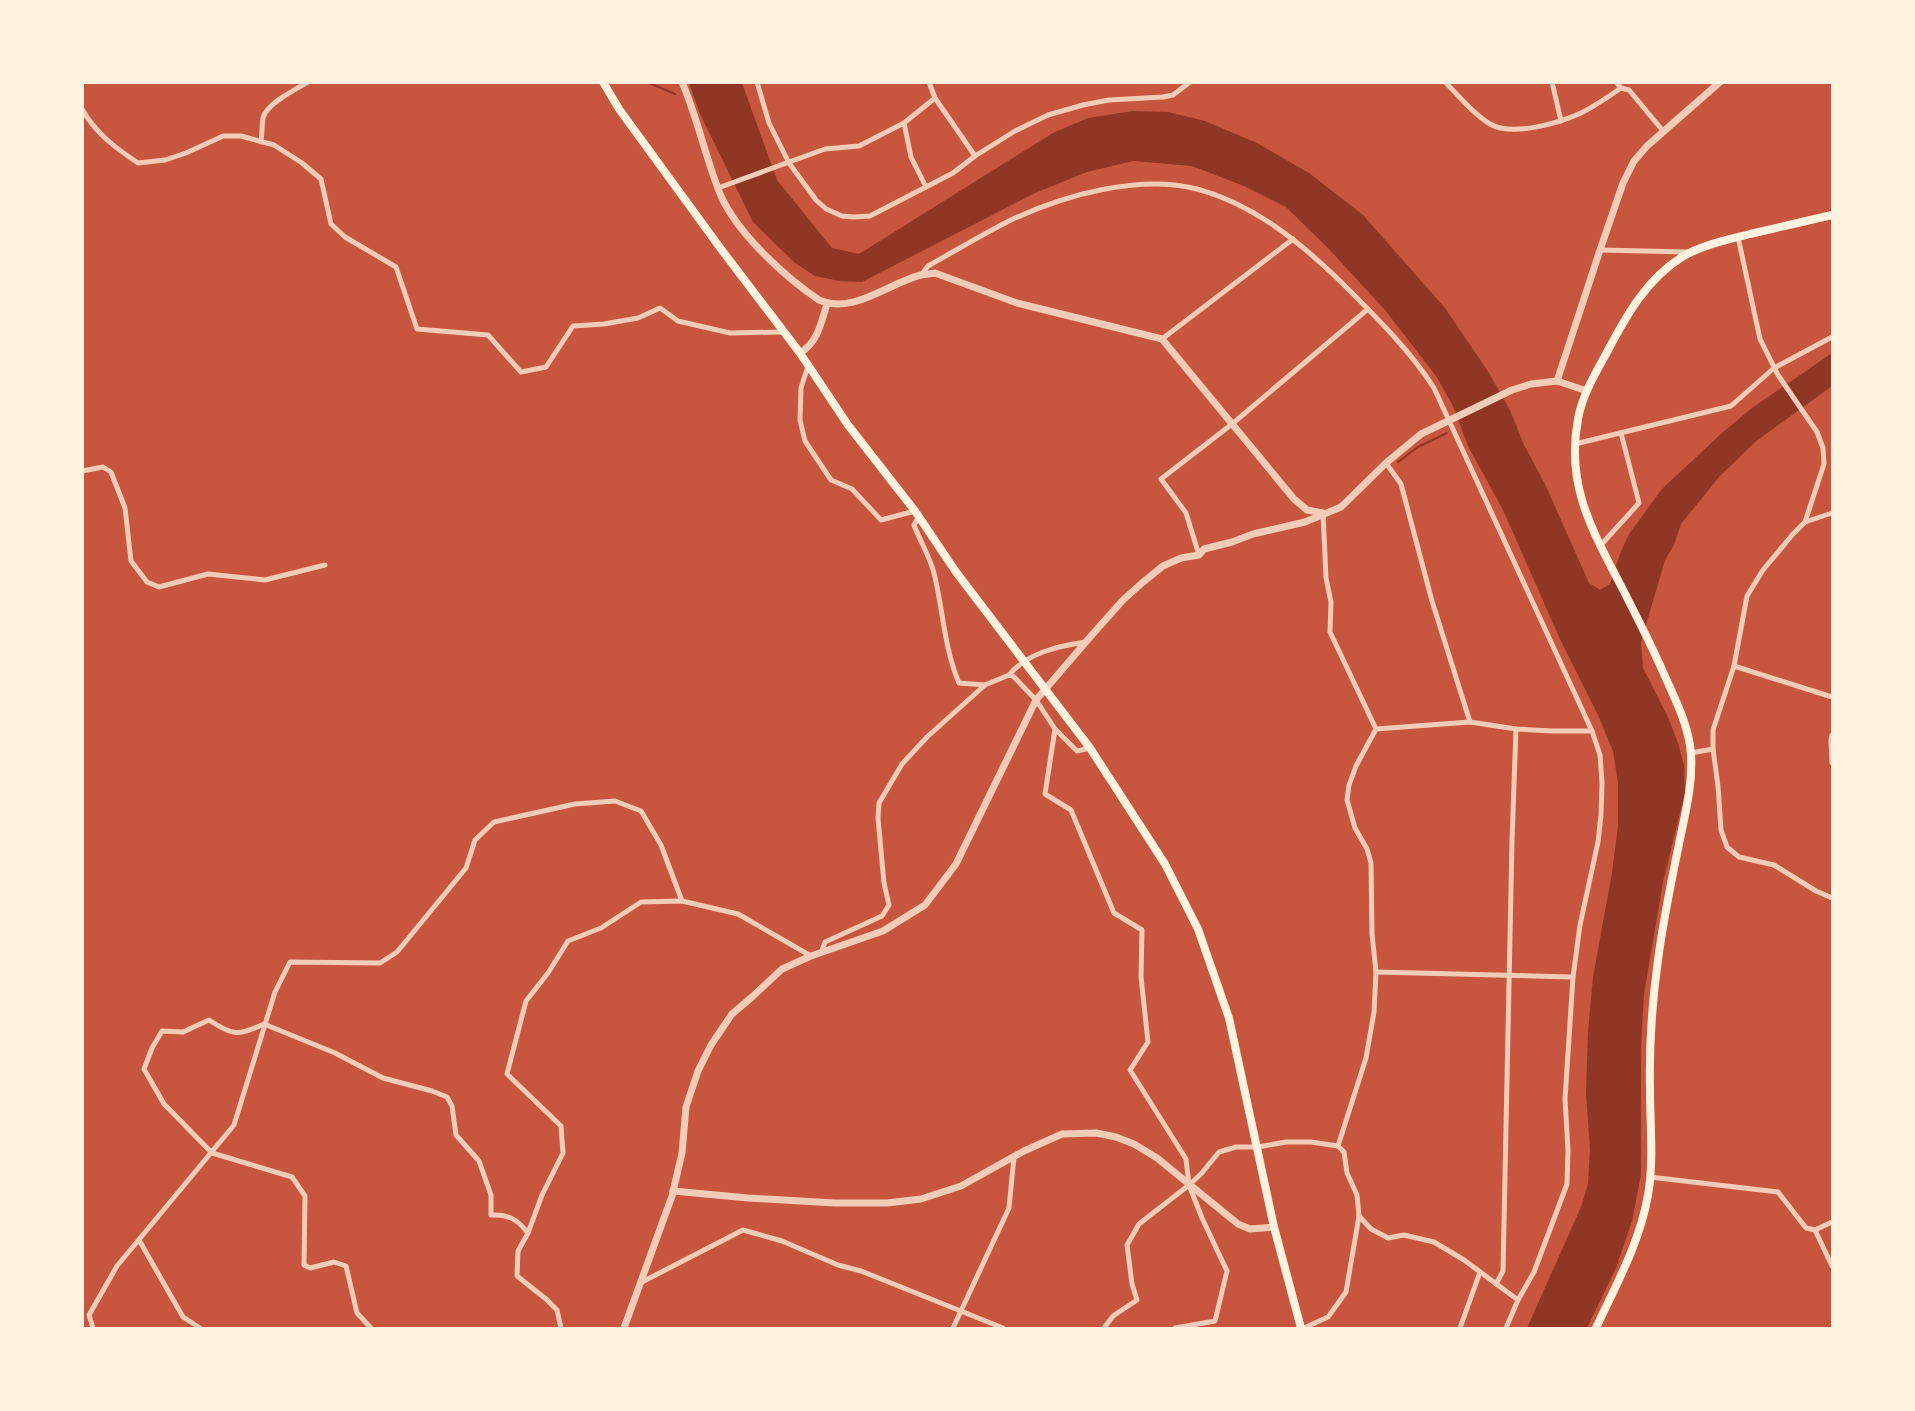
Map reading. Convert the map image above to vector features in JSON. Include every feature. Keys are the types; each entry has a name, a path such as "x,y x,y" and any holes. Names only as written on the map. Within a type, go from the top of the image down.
{"highway":[{"path":"603,82 619,109 782,332 800,353 848,425 917,514 956,572 1064,711 1165,864 1198,929 1229,1018 1274,1227 1302,1329"},
{"path":"1596,1329 1640,1229 1645,1208 1650,1177 1652,1014 1666,911 1690,788 1691,753 1688,735 1678,706 1651,645 1586,514 1579,492 1575,444 1578,416 1587,391 1635,302 1682,257 1714,243 1833,214"}],"street":[{"path":"261,142 263,117 266,110 308,82"},
{"path":"682,82 725,204 750,240 810,294 827,304 839,305 859,300 921,274 935,273 1017,303 1162,339 1294,499 1307,510 1323,513"},
{"path":"757,82 769,123 789,163 816,200 826,209 842,216 870,216 953,173 1016,130 1048,115 1109,100 1173,95 1191,82"},
{"path":"929,82 935,99 975,156"},
{"path":"1445,82 1468,106 1490,124 1507,129 1534,127 1561,121 1581,113 1621,88"},
{"path":"1552,82 1561,121"},
{"path":"1616,82 1621,88 1629,90 1663,130"},
{"path":"1557,381 1623,183 1634,161 1663,130 1720,82"},
{"path":"718,188 825,149 859,146 904,123 935,99"},
{"path":"82,109 111,144 138,164 165,160 223,136 241,136 274,145 302,163 321,179 331,224 345,237 396,267 417,329 488,334 521,372 546,367 573,326 604,324 638,318 660,308 678,321 730,333 782,332"},
{"path":"904,123 911,157 926,187"},
{"path":"921,274 928,266 1011,220 1054,202 1102,189 1127,187 1176,186 1213,194 1247,210 1293,239 1321,262 1368,309 1417,364 1434,388 1451,419 1592,731 1600,755 1602,783 1598,842 1580,925 1573,977 1565,1099 1567,1184 1534,1272 1518,1300 1506,1329"},
{"path":"1738,237 1760,339 1778,375 1817,432 1823,448 1824,464 1806,522"},
{"path":"1162,339 1293,239"},
{"path":"1600,250 1692,253"},
{"path":"800,353 816,338 827,304"},
{"path":"1199,555 1186,513 1161,479 1232,424 1368,309"},
{"path":"1575,444 1731,406 1774,368 1833,337"},
{"path":"808,366 801,388 800,420 805,441 831,480 852,489 881,520 917,514 914,525 933,569 950,663 958,683 985,685"},
{"path":"624,1329 674,1191 682,1154 686,1107 698,1071 711,1045 732,1014 782,969 811,956 883,931 925,905 956,864 1036,700 1123,600 1163,566 1181,558 1199,555 1204,549 1253,534 1305,522 1341,507 1414,439 1512,390 1531,384 1557,381 1587,391"},
{"path":"1600,546 1639,503 1621,433"},
{"path":"1386,463 1401,484 1432,601 1470,722"},
{"path":"82,471 103,467 111,472 125,508 131,561 147,582 159,587 208,574 265,580 325,565"},
{"path":"1323,513 1330,632 1376,729"},
{"path":"1833,513 1806,522 1793,534 1763,570 1747,596 1734,666 1713,730 1720,830 1727,847 1739,857 1774,865 1816,891 1833,898"},
{"path":"821,953 825,942 882,916 889,905 884,883 878,818 879,803 902,764 927,737 985,685 1009,675 1017,665 1055,646 1087,641"},
{"path":"1734,666 1833,697"},
{"path":"1009,675 1013,676 1036,700 1056,729 1077,751 1090,748"},
{"path":"1376,729 1470,722 1516,729 1592,731"},
{"path":"1056,729 1045,794 1071,810 1114,913 1142,930 1141,977 1148,1042 1130,1070 1186,1159 1189,1185 1227,1271 1215,1321 1175,1329"},
{"path":"1338,1146 1366,1058 1374,1011 1376,972 1372,934 1371,863 1347,800 1349,785 1356,766 1376,729"},
{"path":"1496,1284 1503,1270 1516,729"},
{"path":"1833,735 1831,740 1833,763"},
{"path":"1691,753 1713,749"},
{"path":"93,1329 89,1315 117,1266 234,1125 264,1024 275,992 290,962 380,963 397,952 465,868 475,840 494,822 575,804 615,801 641,811 661,845 682,901"},
{"path":"561,1329 557,1310 517,1276 518,1251 563,1153 561,1126 507,1074 526,1001 548,973 568,940 601,928 641,902 682,901 738,914 811,956"},
{"path":"1376,972 1573,977"},
{"path":"371,1329 357,1312 346,1266 334,1262 310,1268 304,1264 304,1196 292,1177 212,1153 164,1104 144,1069 162,1031 183,1032 209,1020 228,1033 247,1032 264,1024 335,1053 383,1078 447,1097 452,1106 456,1135 480,1161 491,1195 491,1215 505,1214 520,1223 528,1233"},
{"path":"674,1191 748,1198 887,1203 921,1199 961,1186 1062,1134 1096,1133 1134,1144 1157,1158 1238,1224 1250,1229 1274,1227"},
{"path":"1104,1329 1113,1316 1137,1300 1132,1284 1127,1245 1139,1224 1189,1185 1220,1152 1236,1147 1258,1147 1286,1142 1338,1146 1344,1152 1347,1173 1357,1195 1359,1216 1346,1292 1328,1317 1302,1329"},
{"path":"953,1329 1009,1208 1014,1157"},
{"path":"1650,1177 1779,1192 1806,1228 1815,1230 1833,1222"},
{"path":"1359,1216 1371,1229 1388,1238 1404,1235 1434,1242 1518,1300"},
{"path":"642,1282 743,1230 782,1241 838,1265 861,1271 1003,1329"},
{"path":"1815,1230 1833,1266"},
{"path":"139,1240 183,1317 200,1329"},
{"path":"1460,1329 1480,1272"},
{"path":"82,1320 90,1322"}],"shaded area":[{"path":"689,83 742,83 777,180 832,248 859,254 1053,133 1088,118 1133,111 1168,112 1205,121 1257,143 1309,173 1363,215 1445,308 1489,373 1510,410 1524,445 1545,484 1589,583 1600,590 1610,584 1629,534 1662,489 1752,408 1832,353 1832,386 1755,442 1719,477 1681,524 1674,545 1665,560 1641,642 1643,668 1668,717 1678,743 1684,765 1685,793 1663,882 1644,994 1641,1046 1641,1175 1632,1221 1616,1268 1587,1328 1527,1328 1581,1207 1588,1184 1590,1149 1586,1093 1588,1032 1593,977 1618,826 1618,783 1613,751 1503,510 1468,446 1453,406 1436,376 1385,310 1328,248 1286,207 1244,186 1192,166 1133,161 1087,172 1035,193 862,282 839,281 815,276 795,263 753,222 700,114"}],"waterway":[{"path":"647,82 675,94"},
{"path":"1398,462 1418,447 1447,433"}]}
